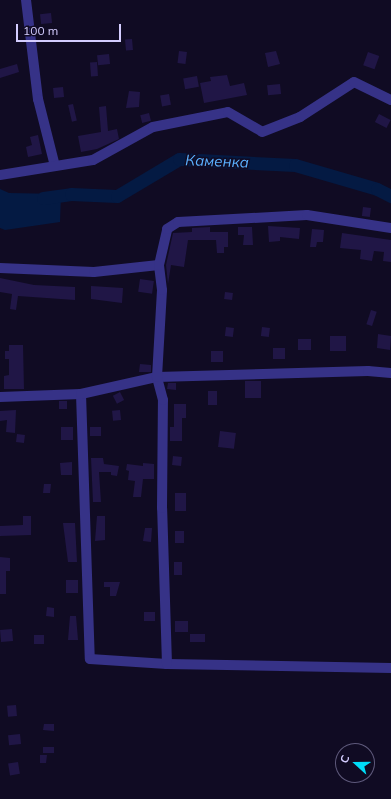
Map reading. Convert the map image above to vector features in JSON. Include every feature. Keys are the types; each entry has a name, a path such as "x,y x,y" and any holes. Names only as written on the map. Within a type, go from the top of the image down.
{"street":[{"path":"26,0 38,99 55,166"},
{"path":"0,175 93,160 153,127 228,112 262,132 300,117 354,82 391,100"},
{"path":"167,664 162,515 163,400 157,377 162,290 159,265 167,229 178,222 307,215 391,228"},
{"path":"0,268 94,272 159,265"},
{"path":"0,397 81,394 157,377 368,371 391,373"},
{"path":"81,394 90,659 167,664 391,668"}],"water":[{"path":"0,189 9,193 61,194 60,222 5,230 0,228"}],"building":[{"path":"51,13 52,23 41,24 40,14"},
{"path":"132,39 133,50 126,51 125,40"},
{"path":"179,51 187,52 185,64 178,63"},
{"path":"276,51 280,64 268,67 265,53"},
{"path":"368,52 379,56 374,69 363,65"},
{"path":"109,54 110,64 98,65 97,55"},
{"path":"90,62 97,62 98,76 91,76"},
{"path":"17,64 19,72 0,78 0,69"},
{"path":"227,75 230,86 244,83 247,95 204,103 200,83 211,81 210,77"},
{"path":"197,76 199,87 185,89 183,78"},
{"path":"280,84 281,94 268,95 267,85"},
{"path":"63,87 64,97 54,98 53,88"},
{"path":"129,91 140,92 139,107 126,108"},
{"path":"169,94 171,105 162,106 160,96"},
{"path":"73,104 77,121 72,122 68,105"},
{"path":"106,106 108,131 117,129 119,139 97,149 81,152 78,136 101,132 99,107"},
{"path":"149,113 151,121 142,123 140,115"},
{"path":"379,114 391,120 386,128 375,122"},
{"path":"38,135 42,154 28,157 26,147 32,145 30,137"},
{"path":"363,207 371,208 370,217 362,216"},
{"path":"268,226 300,228 299,239 280,237 280,241 269,242"},
{"path":"210,227 210,232 228,232 228,247 224,247 224,253 217,253 216,240 188,240 184,267 171,265 168,284 166,265 173,233 192,232 192,228"},
{"path":"238,227 252,227 253,245 243,245 244,235 238,235"},
{"path":"312,229 324,230 323,242 317,242 316,247 310,247"},
{"path":"342,233 391,240 391,262 383,261 384,252 374,251 372,261 360,259 361,250 340,248"},
{"path":"0,278 34,285 75,287 75,300 18,296 16,310 10,309 12,294 0,292"},
{"path":"140,279 154,281 152,294 138,292"},
{"path":"91,286 123,288 122,303 91,299"},
{"path":"225,292 233,293 232,300 224,299"},
{"path":"371,310 377,312 372,326 366,324"},
{"path":"226,327 234,328 233,337 225,336"},
{"path":"262,327 270,328 269,337 261,336"},
{"path":"378,334 391,336 390,350 377,348"},
{"path":"330,336 346,336 346,351 330,351"},
{"path":"298,339 311,339 311,350 298,350"},
{"path":"9,345 23,345 24,389 4,389 4,376 9,375 9,359 5,359 5,351 9,351"},
{"path":"273,348 285,348 285,359 273,359"},
{"path":"211,351 223,351 223,362 211,362"},
{"path":"140,364 151,365 151,372 139,372"},
{"path":"245,381 261,381 261,398 245,398"},
{"path":"168,383 176,383 176,390 167,389"},
{"path":"208,391 217,391 217,405 208,405"},
{"path":"120,392 124,400 117,404 113,396"},
{"path":"59,401 67,401 67,409 59,409"},
{"path":"174,404 186,404 186,418 182,418 182,441 170,441 170,427 174,427"},
{"path":"16,410 15,433 6,432 7,420 0,421 0,411"},
{"path":"120,410 121,420 113,421 112,411"},
{"path":"61,427 73,427 73,440 61,440"},
{"path":"90,427 101,427 101,436 90,436"},
{"path":"220,431 236,433 234,449 218,447"},
{"path":"17,434 25,435 24,443 16,442"},
{"path":"173,456 182,457 181,466 172,465"},
{"path":"91,458 103,458 104,464 119,466 117,476 111,475 111,472 99,472 101,502 93,502"},
{"path":"72,462 72,475 61,475 60,463"},
{"path":"143,463 154,464 154,479 143,479 141,497 133,497 135,481 128,480 129,471 126,470 127,464 143,466"},
{"path":"44,484 51,484 50,493 43,493"},
{"path":"175,493 186,493 186,511 175,511"},
{"path":"23,516 31,516 31,535 0,536 0,526 23,525"},
{"path":"97,516 105,516 105,540 95,541"},
{"path":"63,523 75,523 77,562 68,562"},
{"path":"145,528 152,528 151,542 143,541"},
{"path":"175,531 184,531 184,543 175,543"},
{"path":"0,557 10,558 10,571 6,571 6,594 0,594"},
{"path":"174,562 182,562 182,575 174,575"},
{"path":"66,580 78,580 78,593 66,593"},
{"path":"104,582 120,582 116,596 110,596 110,587 104,587"},
{"path":"47,607 54,608 54,617 46,616"},
{"path":"144,612 155,612 155,621 144,621"},
{"path":"70,616 76,616 78,640 68,640"},
{"path":"175,621 188,621 188,632 175,632"},
{"path":"12,629 13,641 1,642 0,630"},
{"path":"190,634 205,634 205,642 190,642"},
{"path":"34,635 44,635 44,644 34,644"},
{"path":"16,705 17,716 8,717 7,706"},
{"path":"44,724 54,724 54,731 43,730"},
{"path":"20,734 21,744 9,745 8,735"},
{"path":"43,747 54,747 54,753 43,753"},
{"path":"40,755 47,755 46,763 40,763"},
{"path":"18,762 20,774 10,775 8,764"}],"waterway":[{"name":"Каменка","path":"43,198 71,194 117,196 179,159 295,165 377,189 391,196"}]}
